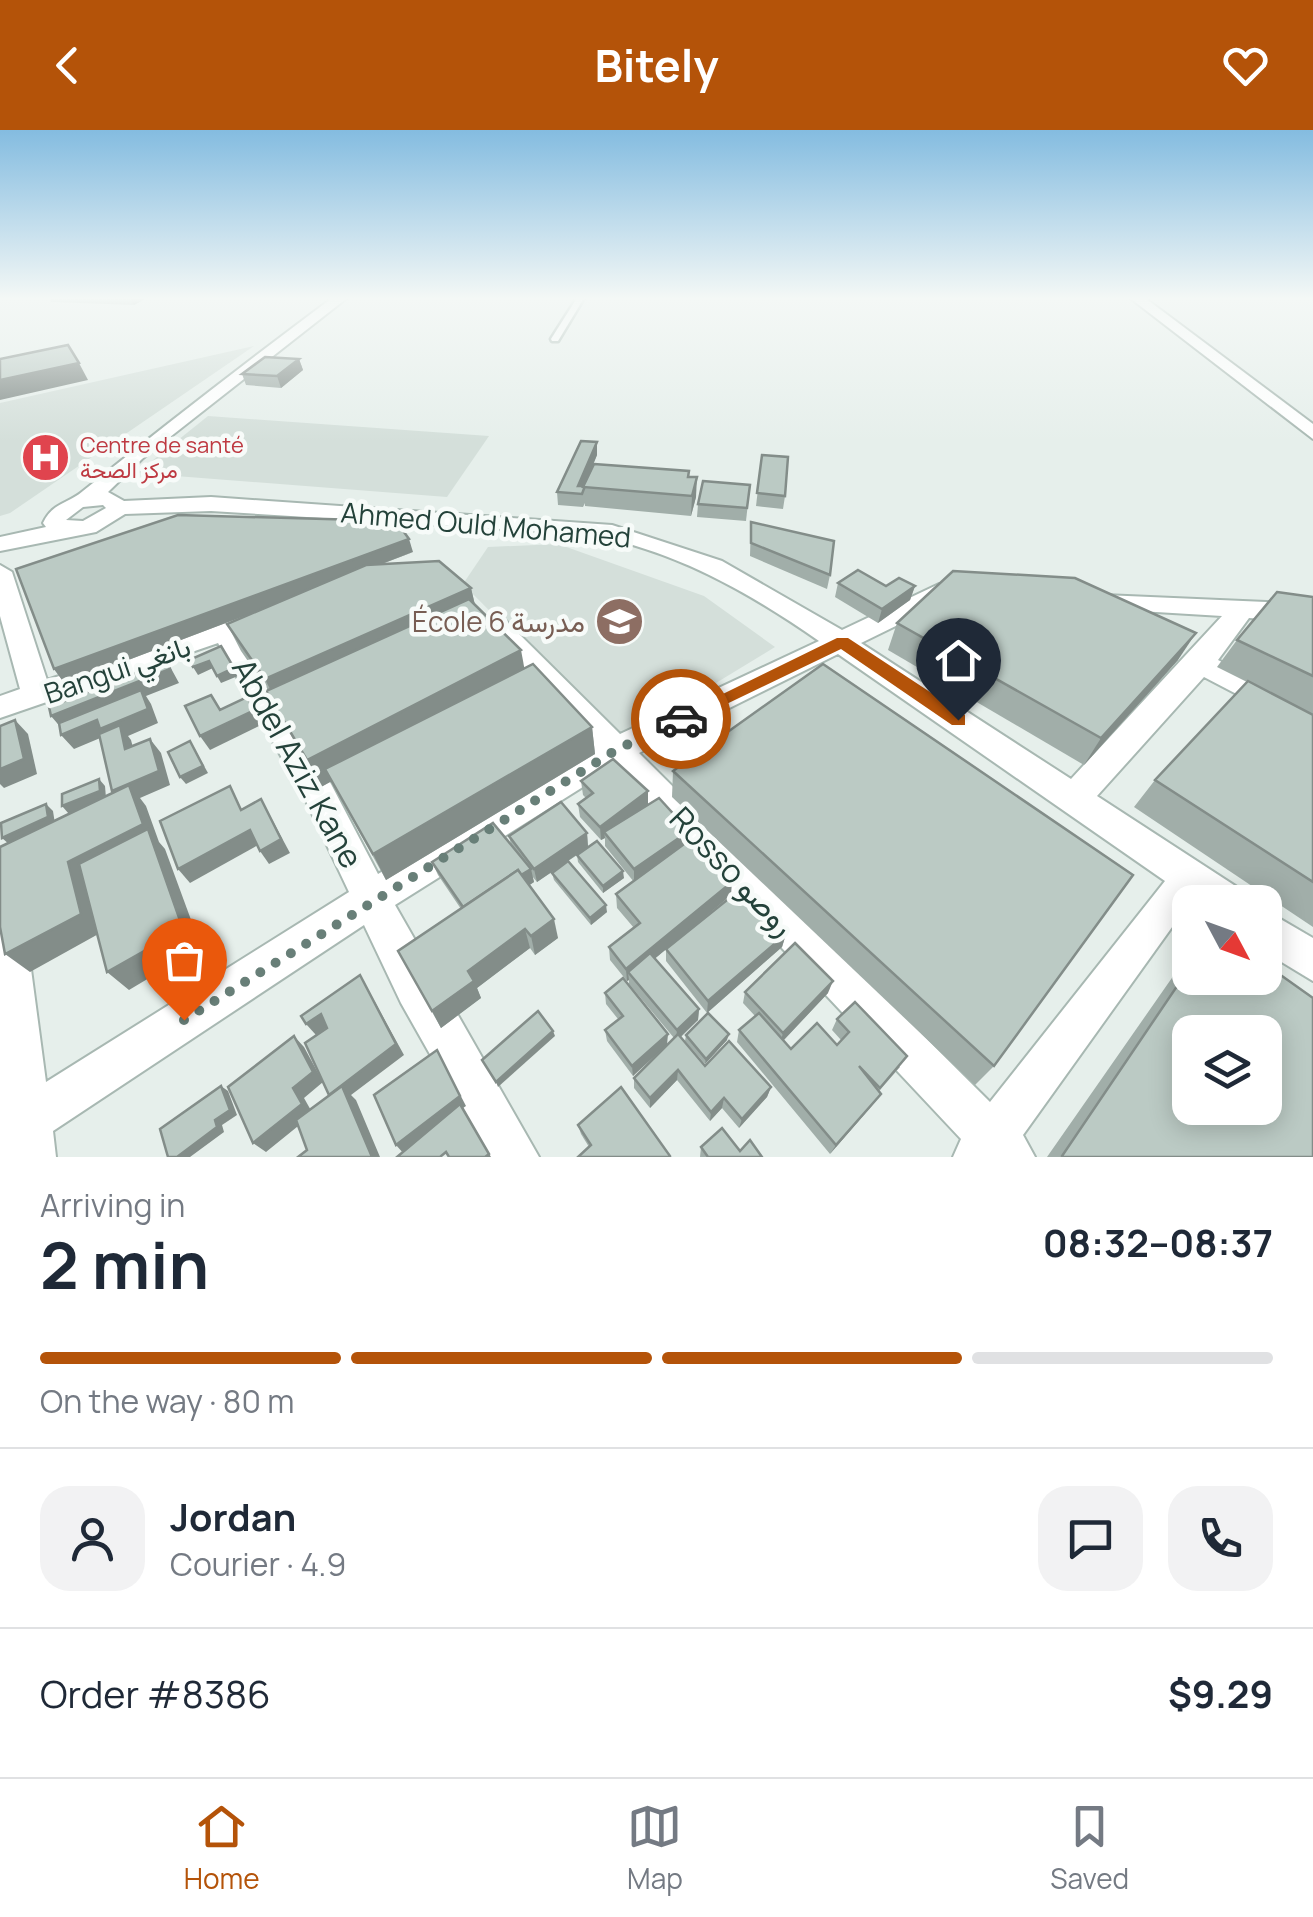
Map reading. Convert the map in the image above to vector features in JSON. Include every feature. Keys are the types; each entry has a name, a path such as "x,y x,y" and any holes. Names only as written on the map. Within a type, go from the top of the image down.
{"street":[{"path":"64,522 135,455 279,346"},
{"path":"1199,346 1313,433"},
{"path":"6,542 64,522 96,524 119,508 115,500 87,500"},
{"name":"Ahmed Ould Mohamed","path":"119,508 212,504 623,532 712,565 842,642 1201,885"},
{"path":"0,572 37,696"},
{"path":"0,879 20,1139 372,898 616,750 942,592 984,588"},
{"name":"Rosso روصو","path":"467,597 994,1151"},
{"path":"1068,598 1313,613"},
{"name":"Bangui بانغي","path":"0,707 296,606"},
{"path":"1074,799 1200,664 1243,608"},
{"name":"Abdel Aziz Kane","path":"225,632 319,794 416,988 515,1157"},
{"path":"1200,664 1313,722"},
{"path":"511,697 546,679"},
{"path":"319,794 354,777"},
{"path":"994,1151 1190,878"},
{"path":"1282,940 1313,961"}],"shaded area":[{"name":"Centre de santé مركز الصحة","path":"254,346 10,513 0,516 0,403"},
{"path":"208,416 489,436 447,497 137,473"},
{"name":"École 6 مدرسة","path":"558,544 704,596 775,647 619,742 463,584 488,547"}],"building":[{"path":"69,346 79,363 0,380 0,359"},
{"path":"265,357 299,359 277,376 242,374"},
{"path":"581,441 597,442 578,486 585,486 582,494 557,492"},
{"path":"762,455 788,457 785,496 757,493"},
{"path":"594,464 689,471 688,477 697,477 692,496 583,487"},
{"path":"703,481 750,485 747,508 698,504"},
{"path":"178,515 396,521 409,539 54,669 16,569"},
{"path":"751,522 834,541 830,575 751,543"},
{"path":"439,561 471,588 265,679 227,624 366,565"},
{"path":"858,570 886,586 899,578 915,586 882,609 838,583"},
{"path":"953,571 1075,578 1196,633 1101,738 897,623"},
{"path":"1277,592 1313,597 1313,676 1237,640"},
{"path":"469,599 521,650 307,760 266,691"},
{"path":"221,646 234,668 217,676 209,661 193,667 189,660"},
{"path":"167,661 170,669 51,716 49,707"},
{"path":"533,664 592,727 373,854 325,769"},
{"path":"823,664 1133,875 994,1066 673,771"},
{"path":"1248,681 1313,715 1313,882 1155,780"},
{"path":"141,690 148,709 100,729 97,720 61,735 59,723"},
{"path":"211,695 220,710 247,697 255,710 200,736 185,706"},
{"path":"15,720 24,759 0,769 0,726"},
{"path":"120,725 125,749 150,739 159,771 112,791 99,734"},
{"path":"190,741 203,766 180,777 168,752"},
{"path":"613,759 648,791 600,827 578,804 593,793 581,781"},
{"path":"99,779 100,791 62,806 62,794"},
{"path":"129,785 143,824 68,862 81,914 5,954 0,927 0,847"},
{"path":"230,786 241,810 261,799 281,839 260,851 250,830 178,869 160,821"},
{"path":"659,798 689,831 634,869 604,832"},
{"path":"561,802 587,833 534,869 509,836"},
{"path":"46,804 48,817 2,838 1,823"},
{"path":"493,823 531,869 521,875 518,870 463,907 432,862"},
{"path":"148,829 183,929 107,972 79,864"},
{"path":"691,839 732,882 626,969 609,947 640,923 616,894"},
{"path":"597,841 623,871 603,886 577,855"},
{"path":"568,861 606,905 590,918 552,873"},
{"path":"518,870 554,919 531,936 525,929 468,971 474,981 432,1011 398,951"},
{"path":"742,888 786,934 708,1001 666,949"},
{"path":"795,943 833,981 783,1033 745,992"},
{"path":"650,953 699,1009 677,1030 628,972"},
{"path":"360,975 396,1044 329,1095 305,1043 327,1028 321,1014 306,1024 301,1016"},
{"path":"1282,976 1313,998 1313,1157 1062,1156 1172,994 1282,995"},
{"path":"623,978 668,1034 632,1066 605,1030 623,1016 605,993"},
{"path":"855,1002 907,1056 880,1088 859,1066 881,1094 836,1145 739,1030 759,1013 791,1049 817,1023 837,1045 849,1032 837,1019"},
{"path":"538,1011 553,1031 496,1082 482,1060"},
{"path":"708,1013 729,1034 706,1059 686,1035"},
{"path":"678,1034 705,1066 729,1041 771,1087 742,1119 724,1098 711,1112 678,1070 650,1098 634,1078"},
{"path":"294,1036 313,1072 293,1088 302,1104 253,1143 228,1087"},
{"path":"437,1050 460,1096 396,1145 374,1095"},
{"path":"221,1086 230,1110 215,1120 217,1127 177,1157 168,1157 160,1129"},
{"path":"342,1086 372,1157 298,1157 307,1150 296,1120"},
{"path":"621,1087 669,1157 578,1157 591,1145 578,1125"},
{"path":"460,1104 489,1154 449,1157 446,1152 440,1157 397,1157"},
{"path":"722,1128 740,1151 750,1140 762,1157 708,1157 701,1147"}],"way so far":[{"path":"184,1020 372,898 616,750 681,719"}],"place":[{"name":"Centre de santé مركز الصحة","path":"45,458"},
{"name":"École 6 مدرسة","path":"620,621"}],"route":[{"path":"681,719 842,642 958,720"}]}
